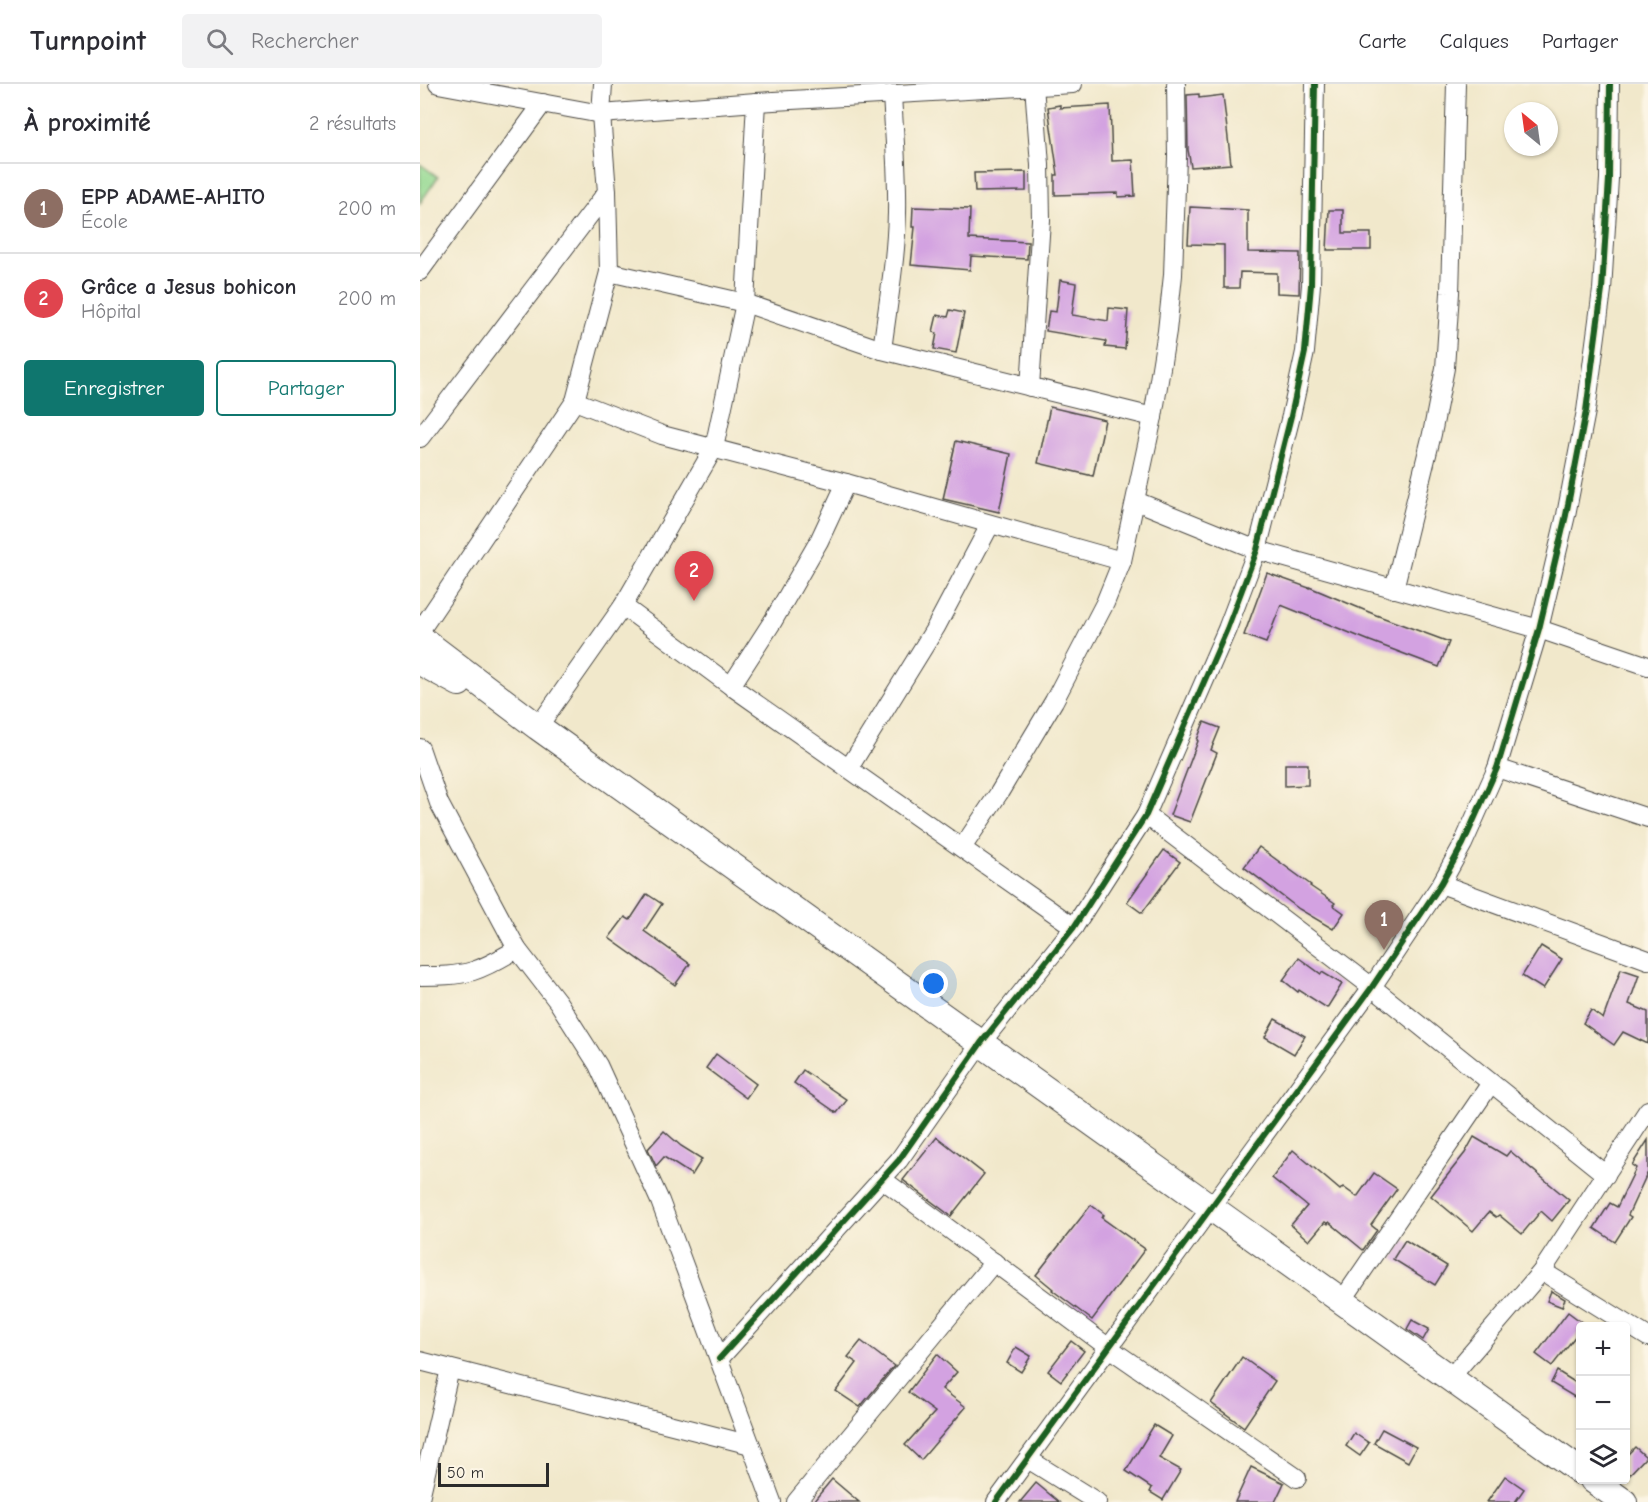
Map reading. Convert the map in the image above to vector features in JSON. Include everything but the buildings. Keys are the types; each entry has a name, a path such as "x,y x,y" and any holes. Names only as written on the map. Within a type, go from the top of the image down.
{"main road":[{"path":"420,638 538,727 1576,1467"},
{"path":"420,662 538,727"},
{"path":"1600,1484 1624,1502"}],"street":[{"path":"438,84 601,114 756,102 1073,84"},
{"path":"420,631 575,401 609,272 607,192 601,114 603,84"},
{"path":"962,848 999,793 1054,701 1105,603 1122,561 1153,417 1167,331 1173,275 1177,157 1176,84"},
{"path":"719,1359 899,1160 981,1042 1074,927 1146,815 1227,629 1257,550 1291,416 1305,352 1311,285 1315,84"},
{"path":"1395,589 1432,434 1445,368 1450,293 1456,84"},
{"path":"996,1502 1372,987 1441,884 1497,768 1539,629 1566,515 1588,400 1602,290 1609,179 1610,84"},
{"path":"1030,387 1041,220 1040,165 1034,85"},
{"path":"882,350 894,260 897,213 892,94"},
{"path":"538,727 624,606 714,448 745,303 756,102"},
{"path":"420,271 543,103"},
{"path":"420,438 607,192"},
{"path":"609,272 745,303 882,350 1153,417"},
{"path":"575,401 662,435 846,483 1122,561"},
{"path":"731,686 773,621 813,551 846,483"},
{"path":"1136,501 1257,550 1539,629 1648,666"},
{"path":"849,768 936,627 990,525"},
{"path":"624,606 731,686 1074,927"},
{"path":"420,748 439,803 517,949 558,1002 598,1065 660,1201 772,1502"},
{"path":"1497,768 1648,818"},
{"path":"1146,815 1372,987 1606,1175"},
{"path":"1441,884 1648,960"},
{"path":"420,976 474,971 517,949"},
{"path":"1342,1301 1491,1083"},
{"path":"1450,1378 1542,1271 1648,1110"},
{"path":"882,1179 1109,1348 1297,1478"},
{"path":"796,1502 994,1262"},
{"path":"1542,1271 1648,1337"},
{"path":"420,1361 751,1445"},
{"path":"420,1498 450,1369"},
{"path":"1028,1459 1097,1502"}],"green space":[{"path":"420,164 438,177 420,203"}],"cycle path":[{"path":"719,1359 899,1160 981,1043 1074,927 1146,815 1227,629 1257,550 1291,416 1305,352 1311,285 1315,84"},
{"path":"996,1502 1372,987 1441,884 1463,844 1497,768 1539,629 1566,515 1586,411 1602,290 1609,179 1610,84"}],"place":[{"name":"Grâce a Jesus bohicon","path":"694,601"},
{"name":"EPP ADAME-AHITO","path":"1384,950"}]}
